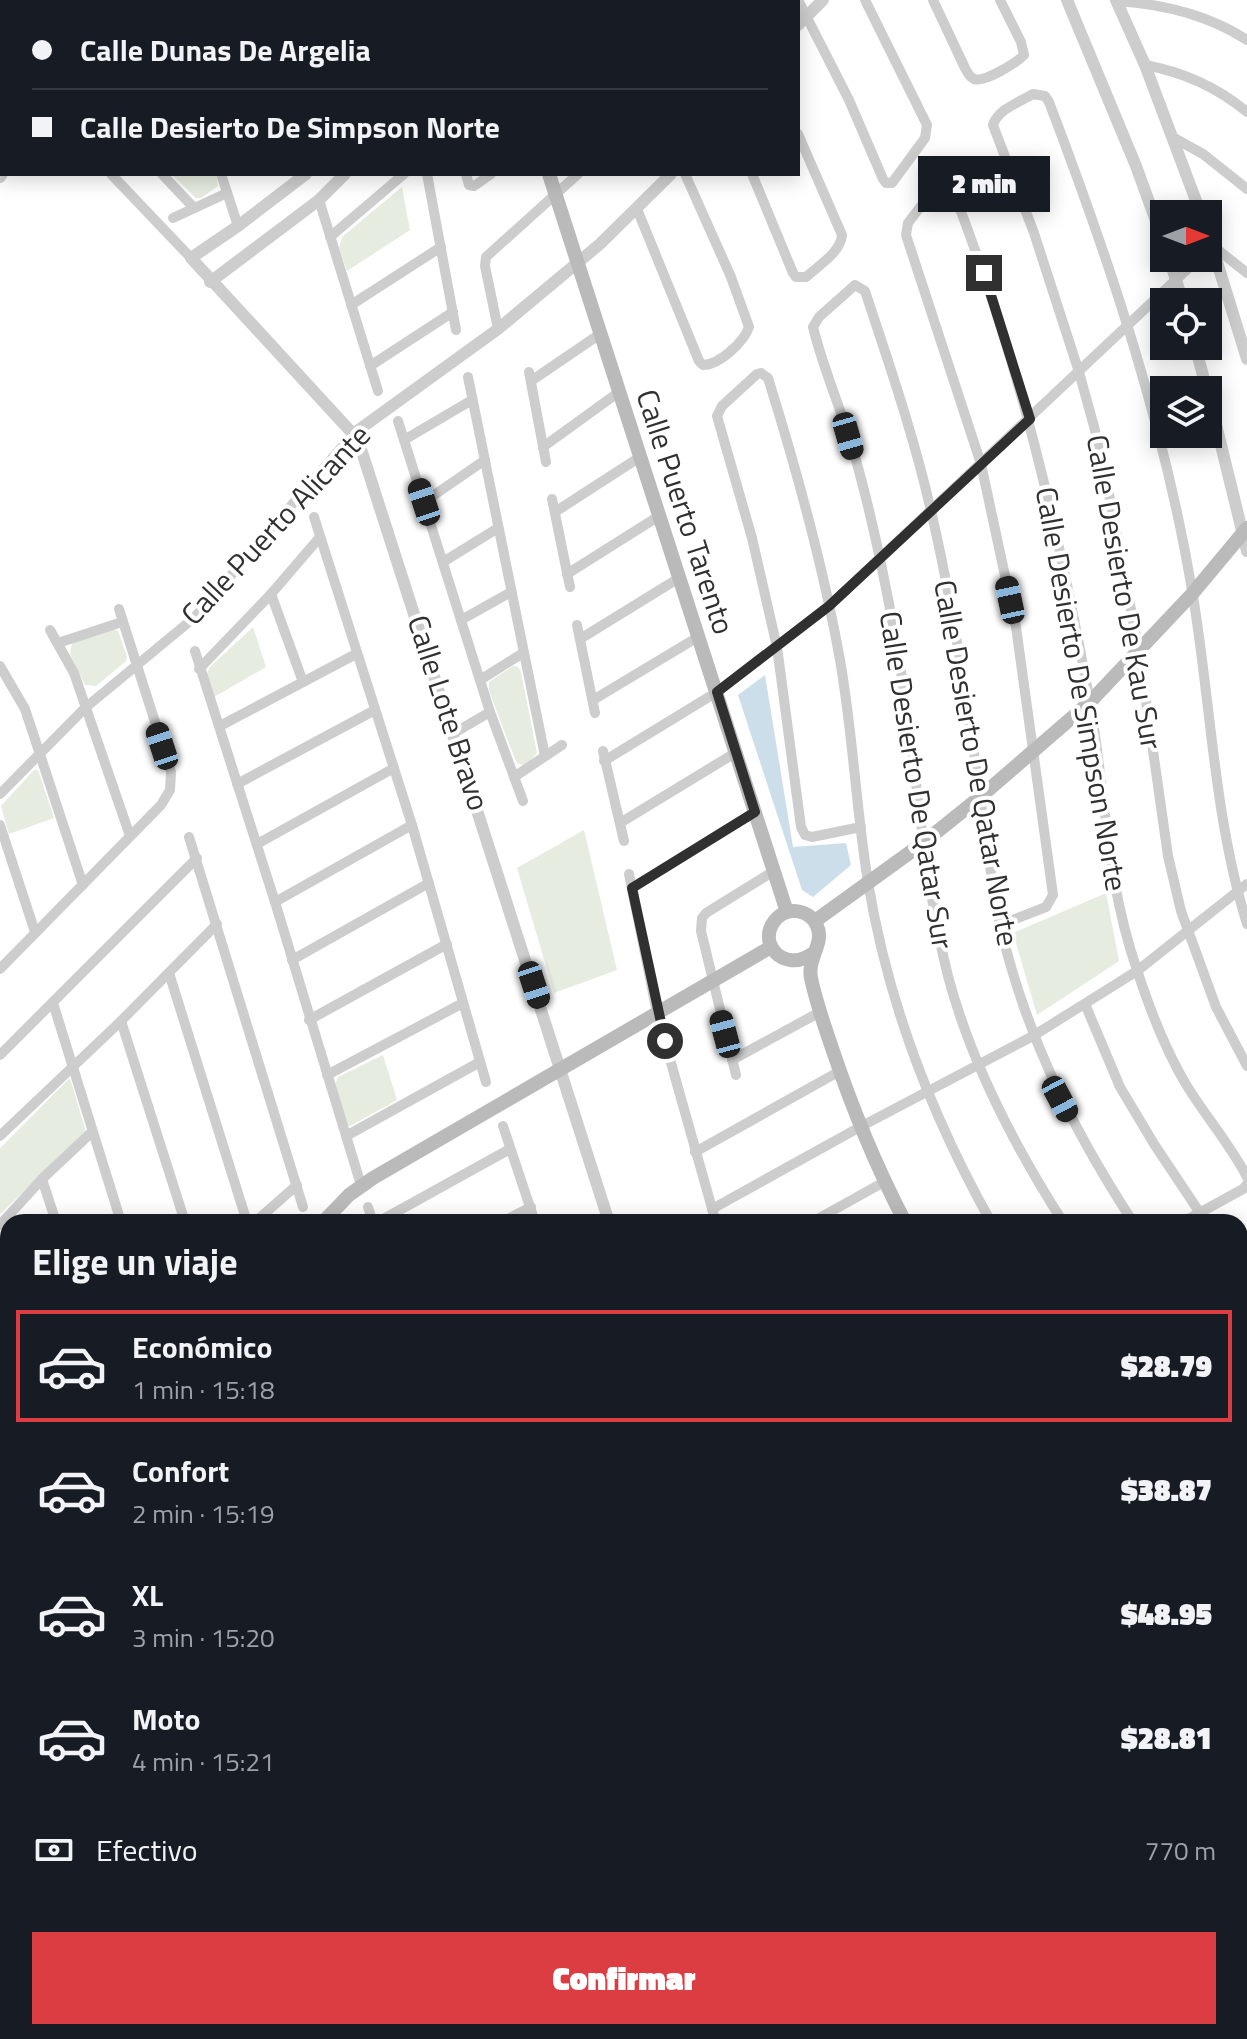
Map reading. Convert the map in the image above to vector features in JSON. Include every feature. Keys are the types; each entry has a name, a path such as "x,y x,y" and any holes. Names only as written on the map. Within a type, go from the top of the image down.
{"main road":[{"name":"Calle Puerto Tarento","path":"550,176 787,912"},
{"path":"815,921 923,843 1035,752 1090,702 1192,594 1245,530"},
{"path":"815,996 799,972 771,947 769,938 773,922 787,912 802,912 815,921 819,942 812,954 810,972 815,996 860,1127 901,1214"},
{"path":"331,1214 361,1185 771,947"},
{"path":"783,959 799,961 812,954"}],"street":[{"path":"823,0 802,20 849,100 883,179 886,183 892,183 927,132 924,119 865,0"},
{"path":"933,0 965,68 977,80 985,79 1024,55 1000,0"},
{"path":"1067,0 1150,205"},
{"path":"1196,200 1145,65 1116,0 1150,3 1204,16 1247,40"},
{"path":"1145,65 1174,71 1208,86 1247,112"},
{"name":"Calle Desierto De Kau Sur","path":"1128,324 1092,214 1045,96 1033,94 994,119 994,130 1034,233 1079,372 1113,506 1139,652 1168,856 1188,932 1216,1007 1247,1066"},
{"path":"1174,138 1203,154 1247,189"},
{"path":"753,176 796,277 806,277 838,248 842,235 800,139"},
{"path":"113,176 191,258 303,176"},
{"path":"164,176 194,208"},
{"path":"222,176 238,226"},
{"path":"210,282 319,200 343,176"},
{"path":"330,237 402,176"},
{"path":"427,176 456,330"},
{"path":"467,176 469,185 474,186 488,176"},
{"path":"498,329 485,266 486,257 576,176"},
{"name":"Calle Puerto Alicante","path":"0,794 85,708 195,617 353,434 498,329 577,264 669,176"},
{"path":"637,209 699,361 703,365 715,364 743,338 749,327 731,277 686,176"},
{"name":"Calle Desierto De Simpson Norte","path":"981,464 906,235 908,223 937,185 949,185 988,285 1030,419 1062,555 1090,702 1110,866 1137,971 1185,1082 1247,1177"},
{"path":"173,218 227,193"},
{"path":"319,200 378,391"},
{"path":"351,305 441,247"},
{"path":"1222,253 1247,273"},
{"name":"Calle Lote Bravo","path":"191,258 353,434 372,477 606,1214"},
{"path":"1175,272 1180,288"},
{"path":"624,841 604,756 717,692 829,606 1184,272"},
{"path":"1220,272 1246,352"},
{"name":"Calle Desierto De Qatar Norte","path":"815,322 849,288 861,286 865,291 903,404 932,512 962,672 1000,925 1033,1036 1082,1140 1128,1214"},
{"path":"370,366 453,312"},
{"name":"Calle Desierto De Qatar Sur","path":"815,322 815,333 857,465 880,561 909,716 923,843 949,979 979,1063 1021,1151 1058,1214"},
{"path":"1128,324 1170,489 1192,594 1222,819 1237,893 1247,924"},
{"path":"546,462 530,377 600,334"},
{"path":"861,827 812,837 802,831 777,647 752,538 717,416 722,406 757,374 766,375 797,472 829,606 850,731 868,883 894,1003 926,1092 953,1152 987,1214"},
{"path":"468,377 545,756"},
{"path":"543,447 619,392"},
{"path":"404,440 472,400"},
{"path":"398,421 490,712 523,801"},
{"path":"1222,444 1245,530 1247,551"},
{"path":"555,512 640,457"},
{"path":"424,502 485,460"},
{"path":"981,464 1016,627 1035,752 1052,900 1046,907 1000,925"},
{"path":"552,499 570,587"},
{"path":"567,574 659,516"},
{"path":"314,517 412,825 486,1082"},
{"path":"443,562 498,528"},
{"path":"199,669 320,537"},
{"path":"580,639 679,578"},
{"path":"461,620 511,592"},
{"path":"271,594 303,682"},
{"path":"0,969 166,799 171,781 119,609"},
{"path":"58,643 122,622"},
{"path":"577,625 595,713"},
{"path":"50,630 74,673 130,836"},
{"path":"593,700 698,637"},
{"path":"195,651 361,1185"},
{"path":"480,680 523,653"},
{"path":"220,726 356,654"},
{"path":"0,666 17,691 83,885"},
{"path":"237,784 375,710"},
{"path":"454,733 490,712"},
{"path":"514,777 562,745"},
{"path":"620,823 735,753"},
{"path":"257,844 394,768"},
{"path":"632,888 755,812"},
{"path":"0,825 35,932"},
{"path":"275,902 412,825"},
{"path":"189,837 303,1207"},
{"path":"0,1055 197,858"},
{"path":"736,1075 712,983 701,931 702,918 774,871"},
{"path":"629,874 657,1013 713,1214 860,1127 1033,1036 1085,1004 1137,971 1247,884"},
{"path":"292,960 429,883"},
{"path":"0,1136 217,924"},
{"path":"309,1020 447,944"},
{"path":"169,973 244,1214"},
{"path":"53,1003 118,1214"},
{"path":"327,1075 463,1003"},
{"path":"1085,1004 1128,1101 1200,1213 1247,1184"},
{"path":"732,1060 820,1012"},
{"path":"121,1021 182,1214"},
{"path":"346,1136 480,1062"},
{"path":"695,1152 840,1071"},
{"path":"503,1126 533,1214"},
{"path":"10,1214 92,1132"},
{"path":"390,1214 510,1149"},
{"path":"42,1179 53,1214"},
{"path":"826,1214 884,1182"},
{"path":"264,1214 297,1185"},
{"path":"368,1207 371,1214"},
{"path":"517,1214 531,1207"}],"shaded area":[{"path":"173,176 216,176 218,186 196,198"},
{"path":"402,187 410,230 347,271 339,248 342,237"},
{"path":"253,627 266,667 214,697 207,676 209,668"},
{"path":"114,629 118,631 126,661 96,686 85,685 70,654 72,643"},
{"path":"513,666 521,672 537,753 526,765 518,764 515,759 489,691 489,682"},
{"path":"34,770 38,770 54,818 9,834 1,806"},
{"path":"584,830 617,970 554,993 517,868"},
{"path":"1106,893 1119,961 1037,1015 1013,933"},
{"path":"383,1055 397,1100 350,1126 346,1124 334,1087 338,1077"},
{"path":"70,1078 86,1132 0,1214 0,1148"}],"water":[{"path":"765,675 793,847 846,843 851,865 813,897 802,890 738,695"}],"route":[{"path":"665,1041 632,888 755,812 717,692 829,606 1030,419 984,273"}]}
